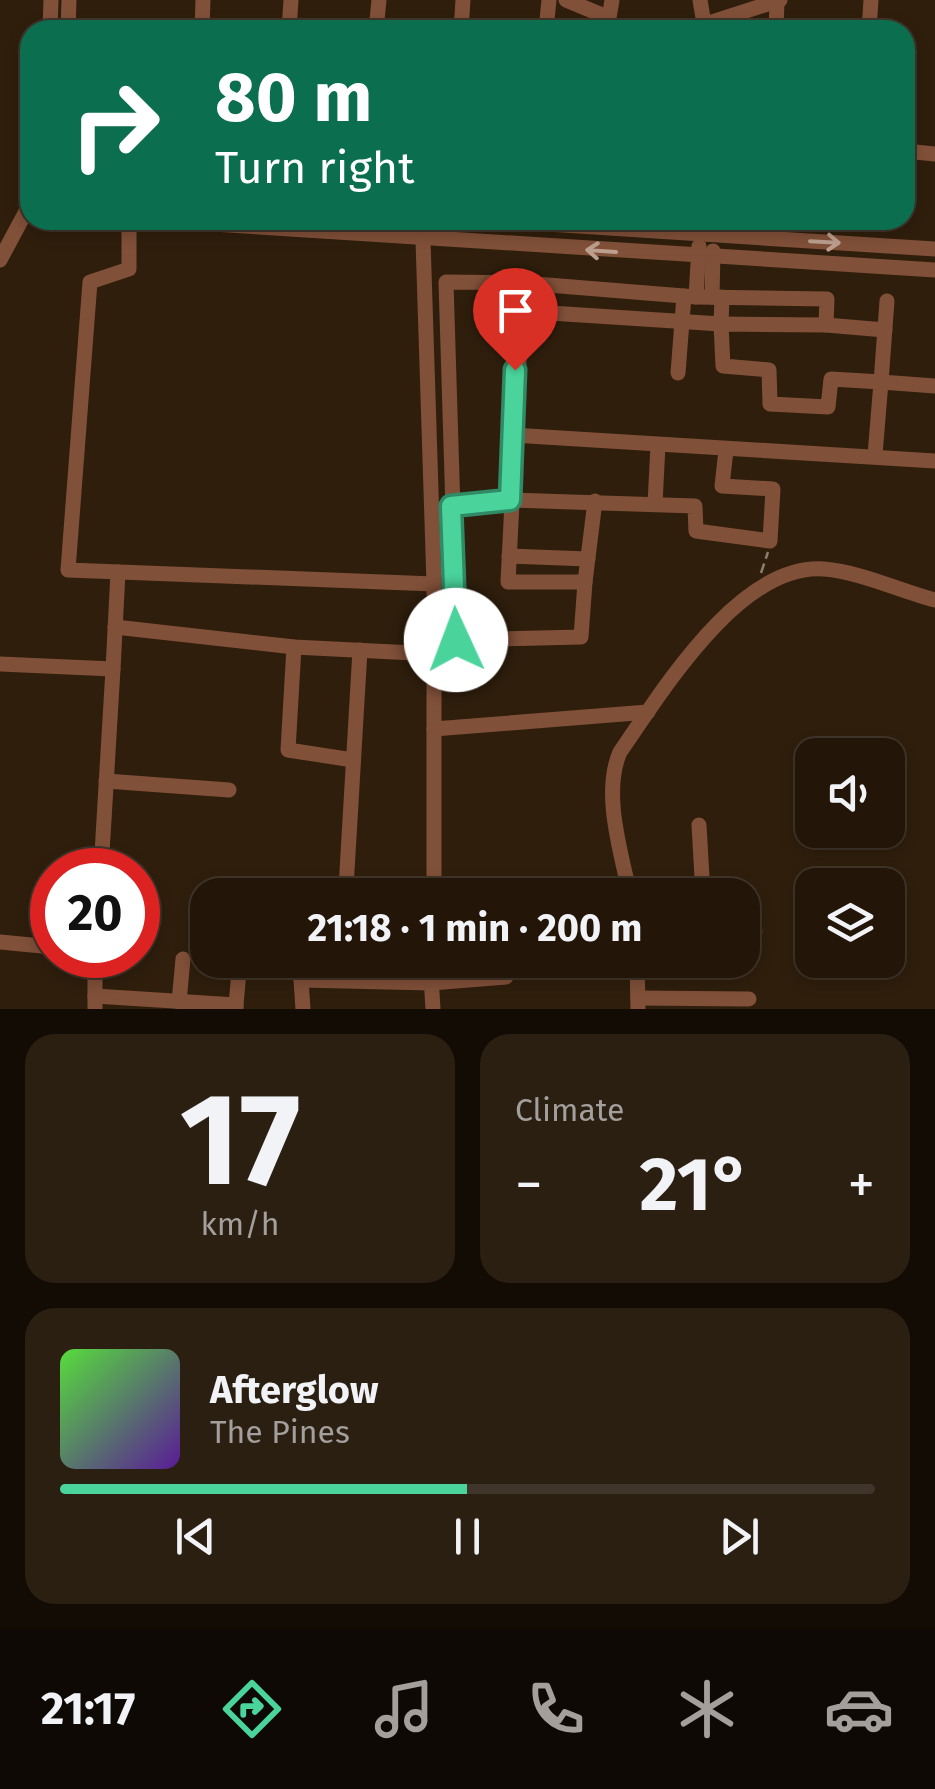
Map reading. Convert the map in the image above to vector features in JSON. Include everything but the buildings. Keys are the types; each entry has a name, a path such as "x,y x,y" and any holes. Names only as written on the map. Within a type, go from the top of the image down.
{"street":[{"path":"566,0 600,20"},
{"path":"701,3 720,0"},
{"path":"725,20 778,0"},
{"path":"0,260 20,229"},
{"path":"129,230 128,268 90,282 68,570 434,584"},
{"path":"286,230 935,270"},
{"path":"632,230 935,248"},
{"path":"706,235 704,297 721,324 722,366 769,370 770,404 828,407 831,380 935,386"},
{"path":"423,240 434,584 434,878"},
{"path":"596,501 580,637 456,640 446,282 522,283 704,297 827,299 826,325"},
{"path":"522,283 508,582 586,582"},
{"path":"678,373 682,323 704,297"},
{"path":"875,455 887,302"},
{"path":"519,312 885,330"},
{"path":"512,436 935,461"},
{"path":"655,504 658,445"},
{"path":"451,506 510,500 695,506 696,531 770,541 773,489 722,486 726,450"},
{"path":"508,556 588,559"},
{"path":"628,878 613,768 648,712 704,638 754,594 793,573 824,570 935,600"},
{"path":"102,848 118,572"},
{"path":"115,627 294,647 434,654"},
{"path":"294,647 288,750 353,760"},
{"path":"347,878 360,650"},
{"path":"0,664 113,668"},
{"path":"434,729 648,712"},
{"path":"106,780 229,790"},
{"path":"699,825 702,878"},
{"path":"0,942 30,945"},
{"path":"179,1002 183,959"},
{"path":"95,1003 179,1002 236,1007 238,978"},
{"path":"431,978 433,1009"},
{"path":"303,1009 301,980 431,982 481,978"},
{"path":"637,978 638,1004 749,999"}],"path":[{"path":"754,594 770,541"}],"route":[{"path":"456,640 451,506 510,500 515,370"}]}
